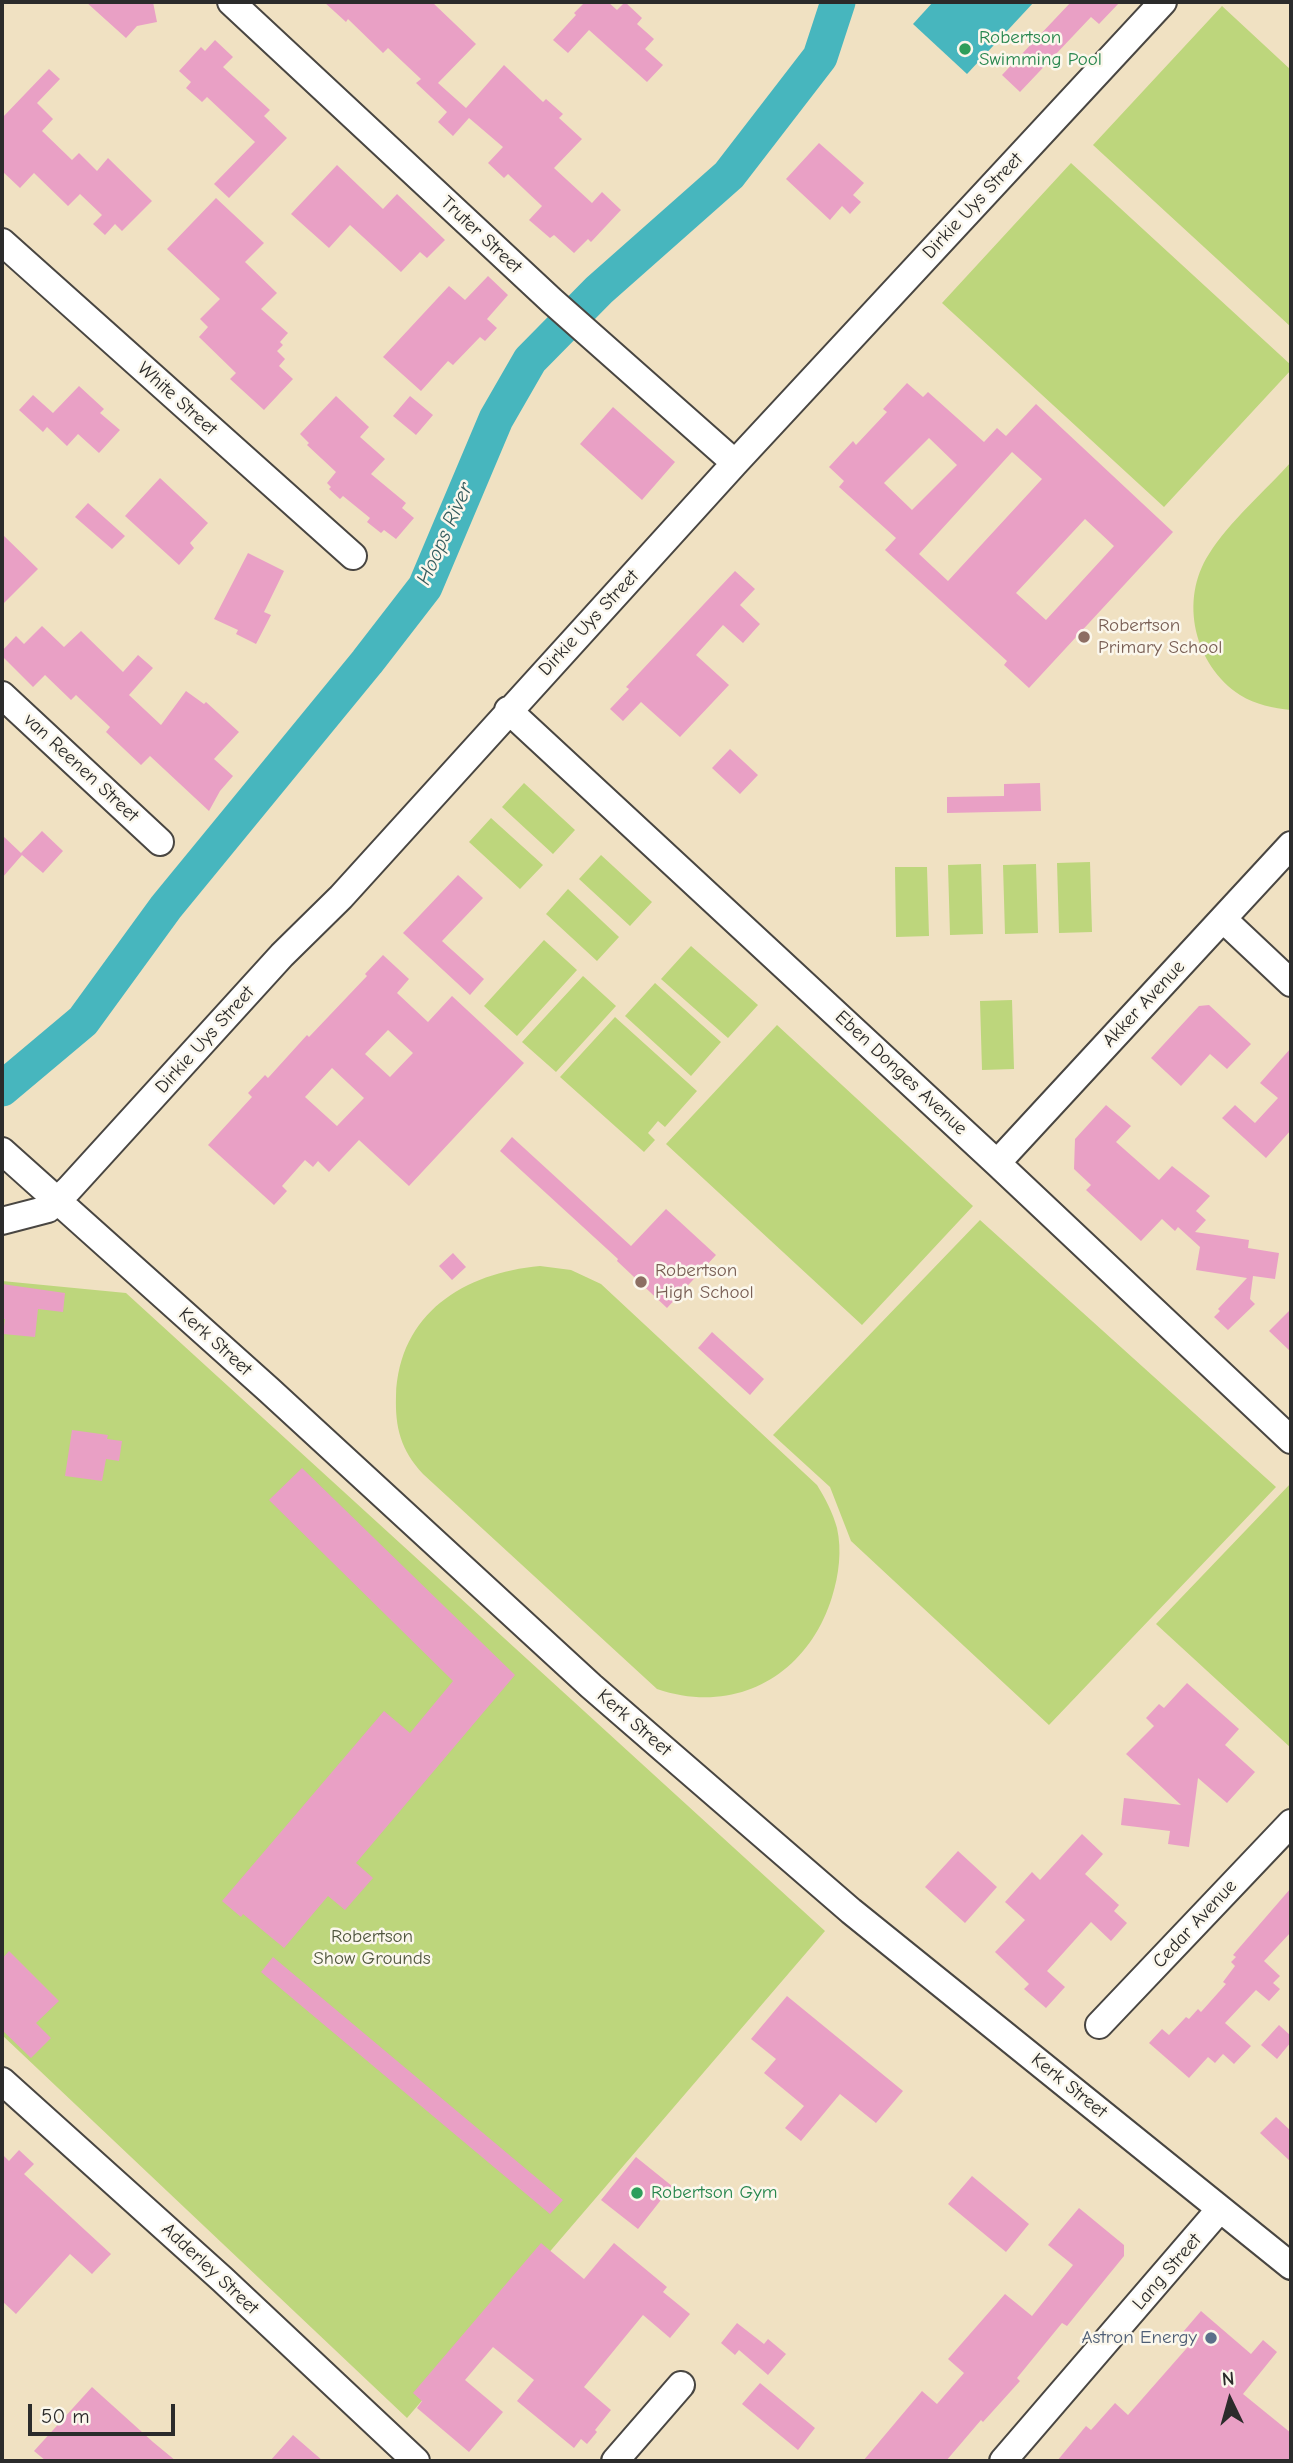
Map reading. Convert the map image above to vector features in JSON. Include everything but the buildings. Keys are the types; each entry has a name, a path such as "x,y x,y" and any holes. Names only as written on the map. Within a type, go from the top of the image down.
{"street":[{"name":"Truter Street","path":"231,2 552,301 735,463"},
{"name":"Dirkie Uys Street","path":"2,1221 39,1213 58,1200 282,955 341,897 508,710 1163,2"},
{"name":"White Street","path":"2,242 353,556"},
{"name":"van Reenen Street","path":"2,695 160,842"},
{"name":"Eben Donges Avenue","path":"508,710 998,1163 1291,1440"},
{"name":"Akker Avenue","path":"998,1163 1291,845"},
{"path":"1223,919 1291,983"},
{"name":"Kerk Street","path":"2,1151 619,1710 851,1911 1291,2266"},
{"name":"Cedar Avenue","path":"1099,2025 1291,1823"},
{"name":"Adderley Street","path":"2,2081 222,2279 416,2461"},
{"name":"Lang Street","path":"1003,2461 1220,2209"},
{"path":"615,2461 681,2385"}],"green space":[{"path":"1222,6 1291,70 1291,327 1093,145"},
{"path":"1071,163 1291,365 1291,370 1164,507 942,303"},
{"path":"1291,462 1291,710 1252,701 1224,682 1202,649 1193,611 1200,572 1209,554 1237,518"},
{"path":"524,783 575,830 553,854 502,807"},
{"path":"491,818 543,865 520,889 469,842"},
{"path":"601,855 652,902 630,926 579,879"},
{"path":"1090,862 1092,932 1059,933 1057,863"},
{"path":"981,864 983,934 950,935 948,865"},
{"path":"1036,864 1038,933 1005,934 1003,865"},
{"path":"895,867 927,867 929,936 896,937"},
{"path":"568,889 619,937 597,961 546,914"},
{"path":"544,940 577,970 517,1036 484,1006"},
{"path":"691,946 758,1005 728,1038 661,979"},
{"path":"583,976 616,1006 556,1072 522,1042"},
{"path":"655,983 721,1042 691,1076 625,1016"},
{"path":"1012,1000 1014,1069 982,1070 980,1001"},
{"path":"615,1017 697,1091 665,1127 658,1121 648,1133 655,1140 644,1152 560,1077"},
{"path":"777,1025 973,1206 862,1325 666,1144"},
{"path":"980,1220 1276,1487 1049,1725 851,1541 830,1487 773,1435"},
{"path":"540,1266 571,1270 601,1284 817,1485 826,1500 839,1536 838,1571 832,1597 821,1624 806,1648 787,1668 765,1682 741,1692 714,1697 686,1696 657,1689 423,1474 409,1456 398,1428 396,1396 400,1367 409,1342 423,1320 441,1302 462,1288 512,1270"},
{"name":"Robertson Show Grounds","path":"2,1281 126,1293 825,1931 407,2418 2,2035"},
{"path":"1291,1483 1291,1748 1156,1624"}],"water":[{"name":"Robertson Swimming Pool","path":"933,2 1034,2 967,74 913,24"}],"waterway":[{"name":"Hoops River","path":"2,1089 83,1021 166,907 367,662 425,587 496,419 530,360 599,290 729,175 820,57 838,2"}],"place":[{"name":"Robertson Swimming Pool","path":"965,49"},
{"name":"Robertson Primary School","path":"1084,637"},
{"name":"Robertson High School","path":"641,1282"},
{"name":"Robertson Gym","path":"637,2193"},
{"name":"Astron Energy","path":"1211,2338"}]}
